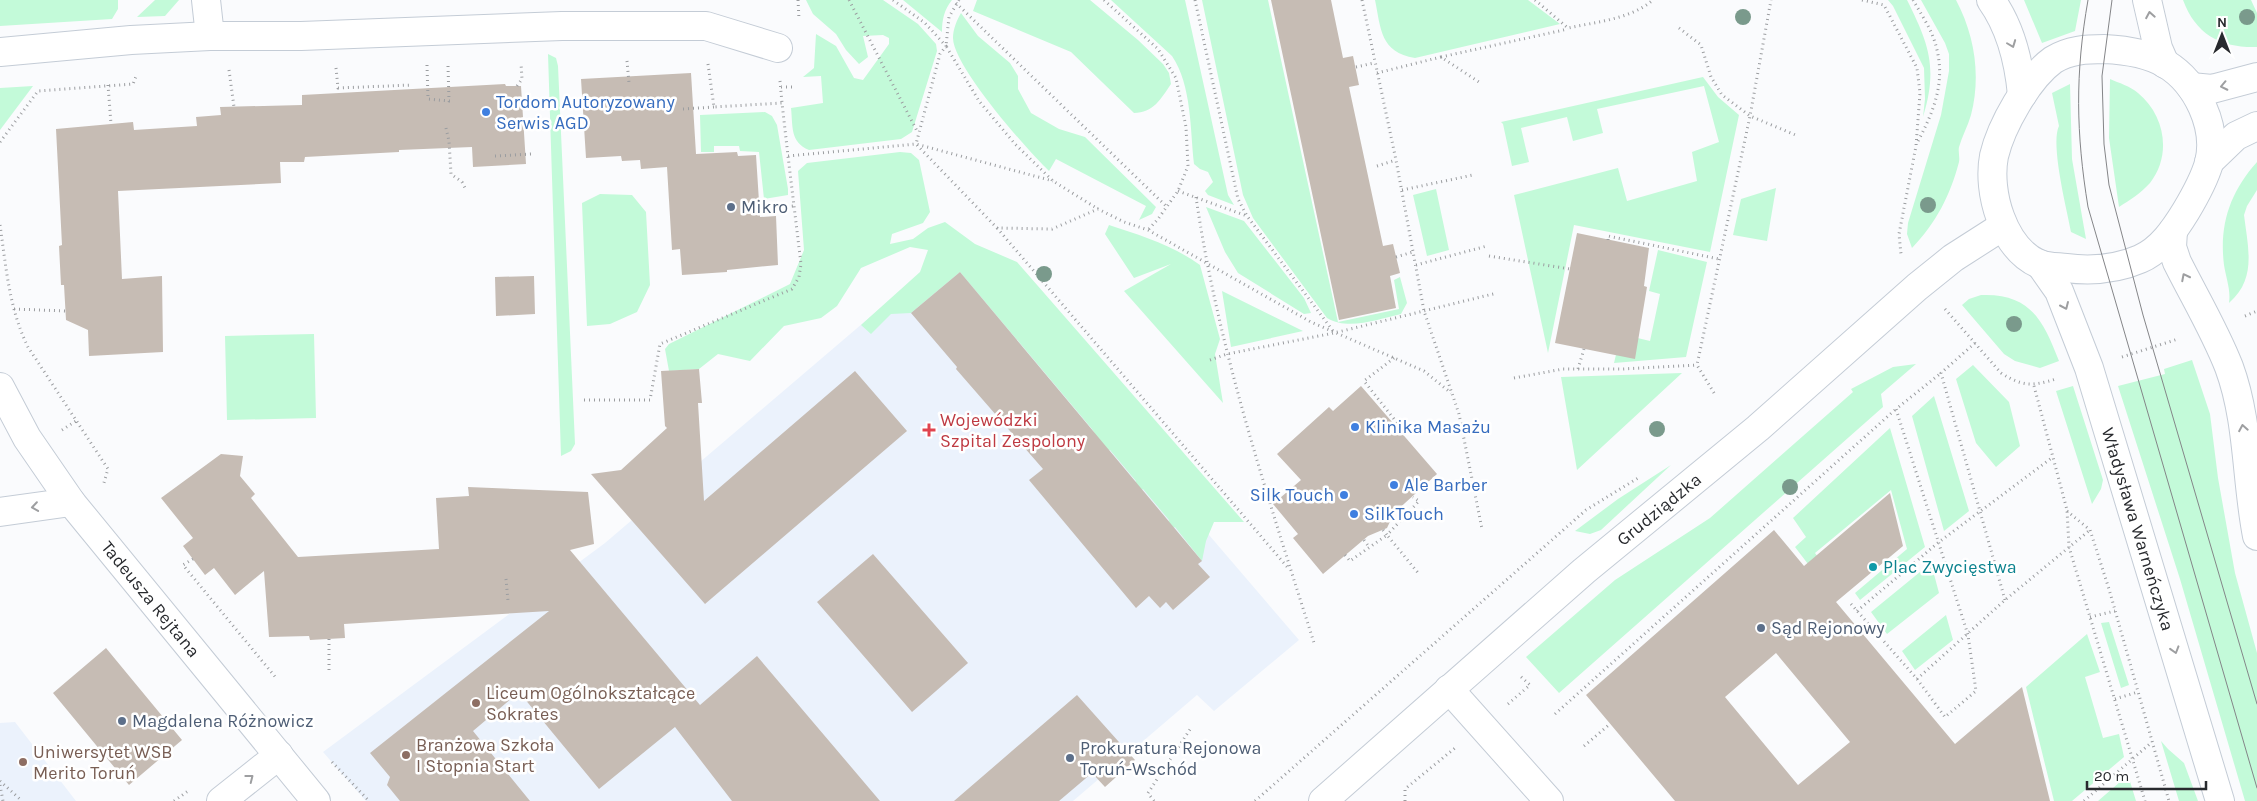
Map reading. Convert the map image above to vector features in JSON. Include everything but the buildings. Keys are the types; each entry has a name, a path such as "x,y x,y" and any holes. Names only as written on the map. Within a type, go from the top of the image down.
{"street":[{"path":"206,0 210,36"},
{"path":"1991,0 2002,20 2017,58 2022,95"},
{"path":"2147,0 2158,48 2165,64"},
{"path":"0,52 131,40 210,36 301,36 562,26 706,26 778,48"},
{"path":"2080,50 2124,50 2165,64 2179,74 2191,87 2201,104 2208,122 2210,142 2209,162 2200,185 2173,231 2160,246 2142,259 2105,269 2067,268 2040,264 2025,254 2012,242 2003,226 1994,192 1994,157 2006,124 2022,95 2035,78 2054,60 2080,50"},
{"path":"2191,87 2212,89 2257,77"},
{"path":"2209,162 2236,136 2257,126"},
{"name":"Grudziądzka","path":"1323,801 1584,571 1758,428 1917,287 1953,258 2003,226"},
{"path":"2173,231 2172,247 2177,262 2232,376 2245,438 2257,536"},
{"name":"Władysława Warneńczyka","path":"2040,264 2059,291 2090,368 2220,801"},
{"name":"Tadeusza Rejtana","path":"0,387 27,438 71,502 316,801"},
{"path":"0,512 71,502"},
{"path":"1450,689 1550,801"},
{"path":"221,801 279,755"}],"path":[{"path":"849,0 918,131"},
{"path":"893,0 925,23 946,46 979,101 1015,144 1053,181 1098,209 1124,222 1148,230 1311,322 1424,371 1451,393"},
{"path":"1104,0 1158,49 1176,78 1186,127 1188,166 1178,191 1148,230"},
{"path":"1194,0 1238,199 1248,216 1334,333"},
{"path":"1362,0 1396,160 1424,310 1459,414 1482,529"},
{"path":"1535,0 1568,28"},
{"path":"1377,74 1441,57 1632,13 1645,7 1653,0"},
{"path":"1714,393 1697,366 1750,116 1771,0"},
{"path":"1864,0 1884,5 1917,68 1920,93 1916,146 1934,110 1940,71 1936,44 1913,0"},
{"path":"916,144 940,54 946,46 949,16 958,2 1167,207"},
{"path":"1679,28 1701,45 1711,77 1722,95 1750,116 1798,136"},
{"path":"517,86 522,79 520,54"},
{"path":"627,55 629,83"},
{"path":"1441,57 1479,82"},
{"path":"435,62 427,62 428,99 451,101 448,59"},
{"path":"706,59 709,66 714,107"},
{"path":"228,62 234,107"},
{"path":"336,63 338,90 412,85"},
{"path":"1356,67 1374,63"},
{"path":"0,142 38,91 133,84 139,70"},
{"path":"108,85 111,124"},
{"path":"781,87 794,87"},
{"path":"584,400 650,400 660,344 792,289 799,277 801,264 782,103 683,109"},
{"path":"446,128 449,141 451,174 462,182 464,188"},
{"path":"916,144 997,228 1291,571"},
{"path":"788,156 916,144 1053,181"},
{"path":"495,156 532,154"},
{"path":"1377,166 1396,160"},
{"path":"1402,190 1473,175"},
{"path":"1178,191 1248,216"},
{"path":"1196,197 1206,263 1227,354 1314,643"},
{"path":"752,210 794,206"},
{"path":"997,228 1052,229 1098,209"},
{"path":"0,225 19,328 28,347 97,454"},
{"path":"1608,240 1608,236 1719,259"},
{"path":"1416,265 1487,246"},
{"path":"1896,257 1900,251"},
{"path":"1396,257 1413,252"},
{"path":"1489,256 1570,269"},
{"path":"1210,360 1227,354 1334,333 1497,293"},
{"path":"14,309 66,310"},
{"path":"1555,714 1896,409 1975,343"},
{"path":"1578,369 1584,349"},
{"path":"1394,358 1364,381 1398,424"},
{"path":"1514,378 1578,369 1697,366"},
{"path":"1941,373 2005,600"},
{"path":"2034,386 2067,510 2069,547 2145,801"},
{"path":"1852,604 1917,679 1945,717 1976,690 1968,635 1896,409"},
{"path":"1858,611 1939,542 2053,457"},
{"path":"1255,801 1578,517 1643,476"},
{"path":"1345,556 1350,561 1387,535 1419,500 1413,496"},
{"path":"1400,508 1406,514"},
{"path":"2067,510 2090,530 2169,801"},
{"path":"1383,530 1419,574"},
{"path":"1917,679 2005,600 2090,530"},
{"path":"1364,540 1369,548"},
{"path":"193,560 183,565 277,679"},
{"path":"506,579 508,601"},
{"path":"2090,617 2115,611"},
{"path":"329,639 329,670"},
{"path":"2115,699 2138,692"},
{"path":"1584,746 1610,724"},
{"path":"1154,801 1148,793 1191,728"},
{"path":"2084,801 2152,742"},
{"path":"0,781 22,801"},
{"path":"0,785 3,801"}],"shaded area":[{"name":"Wojewódzki Szpital Zespolony","path":"958,242 1299,640 1214,711 1197,695 1073,801 366,801 323,752 605,543"},
{"name":"Uniwersytet WSB Merito Toruń","path":"15,722 76,801 0,801 0,723"}],"green space":[{"path":"0,0 118,0 118,9 112,19 0,26"},
{"path":"155,0 179,0 165,16 137,17"},
{"path":"806,0 883,0 918,24 936,44 937,51 912,132 901,139 809,150 798,143 793,128 791,108 823,103 821,76 803,77 814,68 816,34 836,46 854,78 863,80 889,44 889,38 883,35 863,36 868,57 859,64 846,50 836,34 813,14"},
{"path":"903,0 952,0 944,15 942,32"},
{"path":"977,0 1090,0 1138,40 1163,64 1169,73 1171,84 1160,100 1151,108 1134,113 1071,52 973,11"},
{"path":"1111,0 1185,0 1228,195 1234,205 1208,195 1205,191 1213,182 1208,172 1194,164 1187,94 1179,68 1172,56"},
{"path":"1202,0 1268,0 1338,322 1399,309 1394,280 1400,277 1407,303 1401,314 1354,324 1336,322 1327,318 1253,218 1243,195"},
{"path":"1375,0 1528,0 1560,24 1415,58 1403,55 1395,50 1384,38"},
{"path":"1888,0 1907,0 1926,43 1929,57 1930,84 1923,117 1925,99 1924,68 1893,6"},
{"path":"1921,0 1956,0 1963,14 1972,42 1976,86 1971,115 1959,147 1959,162 1947,198 1921,239 1912,248 1907,234 1908,223 1941,115 1949,71 1949,54 1945,43"},
{"path":"2024,0 2081,0 2075,31 2042,43"},
{"path":"2183,0 2251,0 2257,13 2257,47 2232,45 2211,37 2195,22"},
{"path":"961,13 978,36 1010,63 1018,76 1018,89 1031,113 1059,129 1085,137 1156,207 1152,214 1139,220 1146,206 1056,159 1049,171 1009,127 965,68 956,51 953,38"},
{"path":"548,54 556,58 558,66 575,444 571,451 561,456"},
{"path":"1703,77 1718,97 1739,115 1710,252 1574,225 1548,353 1514,195 1618,168 1627,201 1697,181 1692,152 1719,142 1704,86 1597,109 1603,133 1573,141 1567,117 1521,128 1529,162 1512,166 1501,122"},
{"path":"2110,79 2132,88 2147,102 2159,124 2163,148 2157,172 2150,183 2119,207 2109,138"},
{"path":"2070,84 2072,159 2086,239 2071,232 2058,162 2057,135 2059,126 2052,93"},
{"path":"33,86 0,130 0,88"},
{"path":"765,112 772,116 777,125 788,195 764,199 759,152 740,151 739,146 714,146 714,152 701,152 700,115"},
{"path":"900,152 911,153 919,160 930,212 923,223 892,234 890,244 913,239 928,228 945,222 975,244 1017,262 1244,522 1214,522 1206,541 1202,561 1175,527 1172,529 1167,524 1169,520 1143,489 1140,491 1134,484 1136,481 1110,450 1106,452 1092,429 960,272 911,313 891,314 871,334 861,325 920,272 928,250 910,247 861,268 837,306 821,318 784,326 750,361 718,354 699,369 669,371 665,349 669,344 790,284 804,250 798,171 807,163"},
{"path":"2257,162 2257,190 2244,215 2248,251 2247,273 2244,284 2238,294 2229,303 2229,289 2223,250 2225,223 2233,197"},
{"path":"1776,188 1767,241 1733,235 1741,199"},
{"path":"1436,189 1449,250 1427,256 1413,195"},
{"path":"600,194 632,195 646,212 650,285 637,312 610,324 587,326 582,203"},
{"path":"1206,207 1244,221 1304,298 1311,313 1304,314 1238,273 1225,252"},
{"path":"1109,225 1168,247 1200,265 1220,339 1215,354 1223,403 1124,291 1171,264 1134,278 1105,234"},
{"path":"1658,250 1707,262 1686,357 1614,363 1621,334 1650,341 1660,294 1649,291"},
{"path":"1222,291 1303,331 1231,347"},
{"path":"1981,295 2012,299 2023,304 2032,312 2047,333 2059,361 2040,368 2015,361 2004,354 1962,305 1969,299"},
{"path":"314,334 316,418 227,420 225,336"},
{"path":"2192,360 2210,414 2218,478 2235,573 2257,653 2257,801 2245,801 2180,579 2118,386 2165,374 2164,369"},
{"path":"1916,364 1881,394 1883,407 1559,693 1526,657 1615,580 1710,518 1853,392 1851,389 1893,367"},
{"path":"1973,365 2009,402 2020,446 1996,467 1976,443 1956,379"},
{"path":"1682,373 1577,470 1561,377"},
{"path":"2073,386 2103,480 2101,489 2092,504 2056,391"},
{"path":"1934,396 1969,511 1944,531 1912,416"},
{"path":"1890,428 1925,547 1860,600 1855,593 1907,549 1891,490 1815,553 1832,577 1824,585 1795,547 1806,537 1793,518"},
{"path":"1671,465 1601,530 1590,534 1575,531 1618,499"},
{"path":"1931,563 1939,593 1887,634 1871,612"},
{"path":"1946,615 1953,640 1915,670 1902,651"},
{"path":"2109,622 2129,685 2121,688 2101,623"},
{"path":"2087,634 2100,672 2085,677 2103,738 2119,734 2124,757 2072,801 2054,801 2026,687"},
{"path":"2161,741 2184,763 2198,801 2179,801"},
{"path":"2128,775 2136,801 2098,801"}],"tram line":[{"path":"2088,0 2079,79 2079,128 2088,207 2257,788"},
{"path":"2112,0 2102,76 2104,144 2109,185 2143,315 2257,704"}],"place":[{"name":"Tordom Autoryzowany Serwis AGD","path":"486,112"},
{"name":"Mikro","path":"731,207"},
{"name":"Klinika Masażu","path":"1355,427"},
{"name":"Wojewódzki Szpital Zespolony","path":"929,430"},
{"name":"Ale Barber","path":"1394,485"},
{"name":"Silk Touch","path":"1344,495"},
{"name":"SilkTouch","path":"1354,514"},
{"name":"Plac Zwycięstwa","path":"1873,567"},
{"name":"Sąd Rejonowy","path":"1761,628"},
{"name":"Liceum Ogólnokształcące Sokrates","path":"476,703"},
{"name":"Magdalena Różnowicz","path":"122,721"},
{"name":"Branżowa Szkoła I Stopnia Start","path":"406,755"},
{"name":"Prokuratura Rejonowa Toruń-Wschód","path":"1070,758"},
{"name":"Uniwersytet WSB Merito Toruń","path":"23,762"}]}
